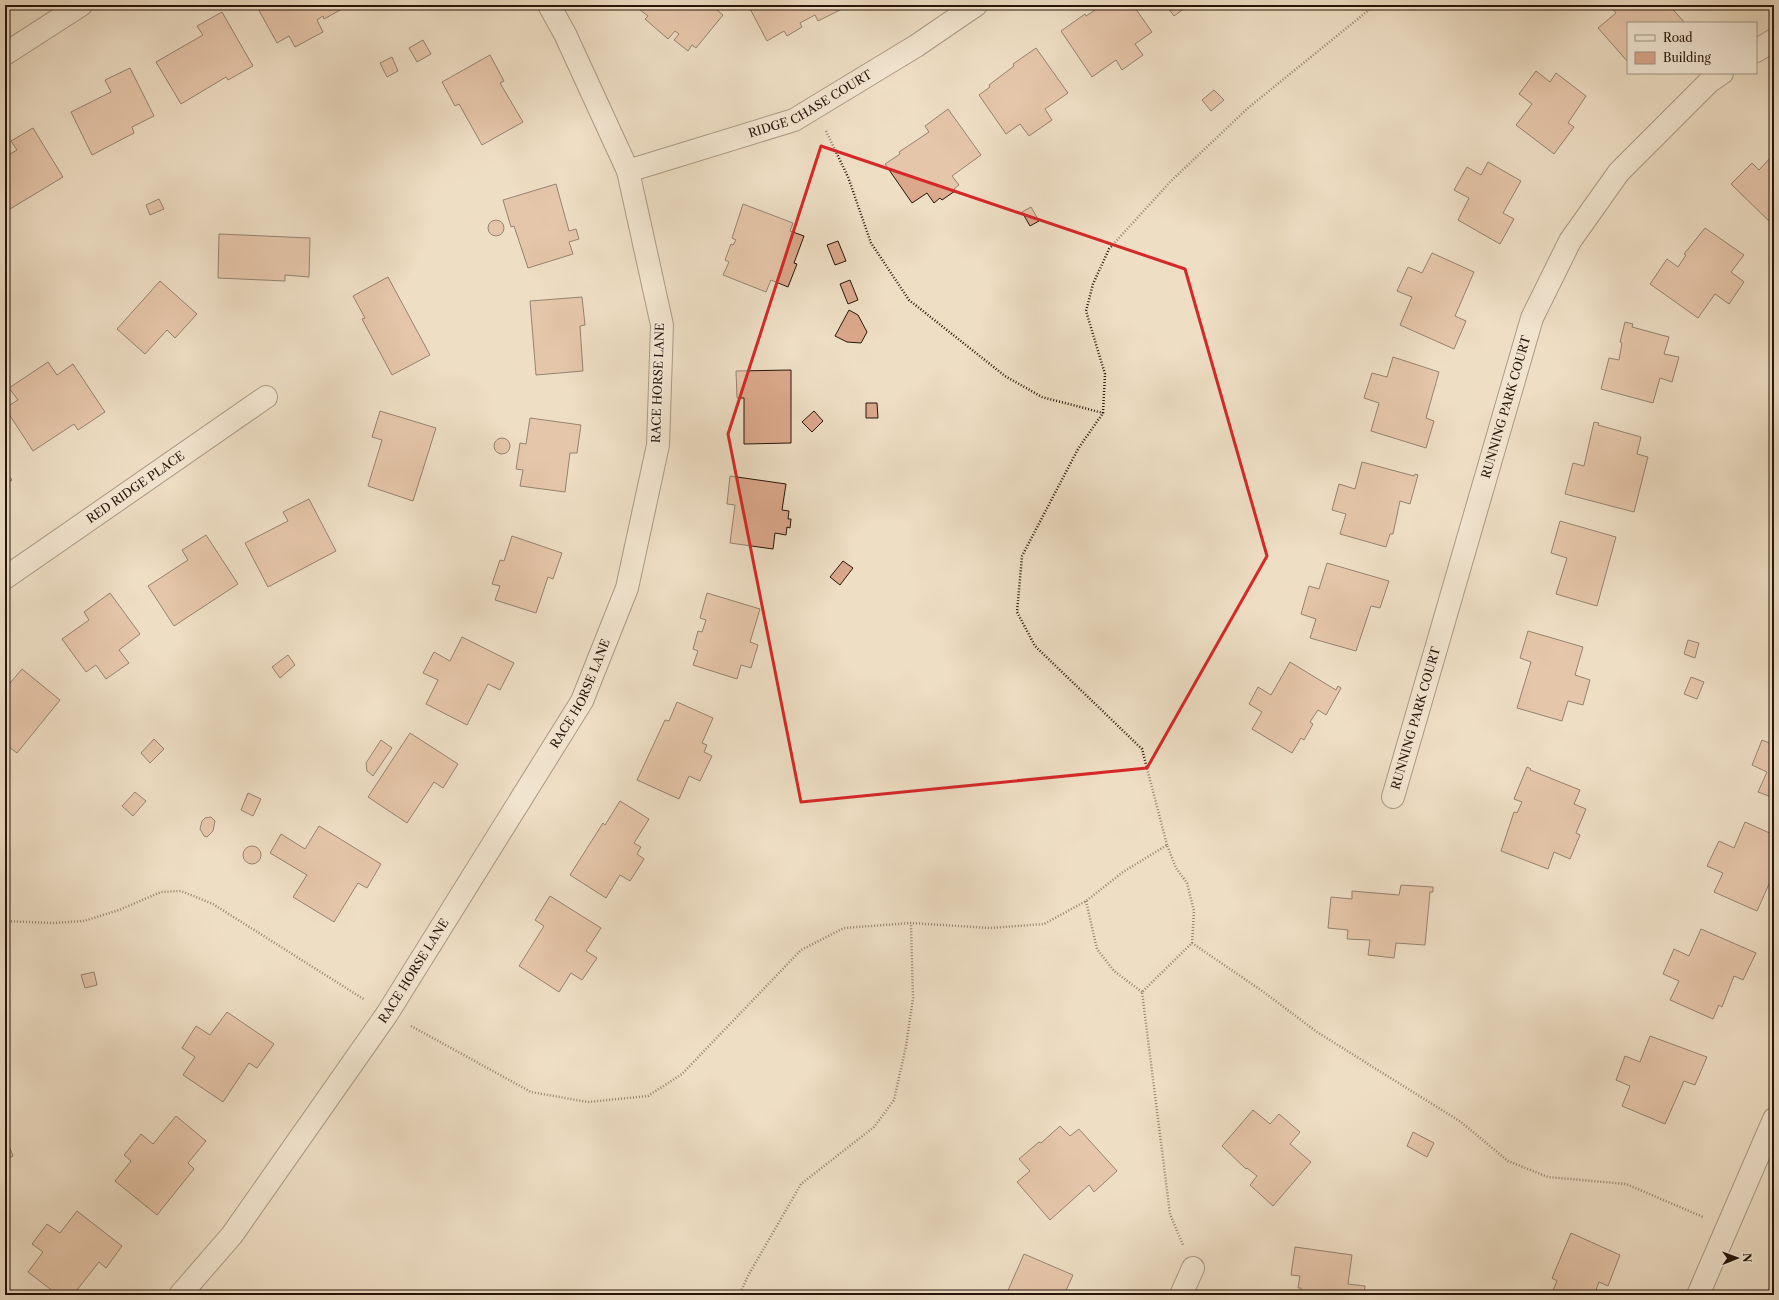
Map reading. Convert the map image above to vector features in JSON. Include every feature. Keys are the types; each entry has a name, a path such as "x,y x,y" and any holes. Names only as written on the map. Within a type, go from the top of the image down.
{"street":[{"path":"5,54 80,5"},
{"name":"RACE HORSE LANE","path":"180,1295 232,1236 387,1014 582,701 627,588 658,445 662,325 628,171 565,34 549,5"},
{"name":"RIDGE CHASE COURT","path":"628,171 794,120 916,46 976,5"},
{"path":"1757,50 1774,40"},
{"name":"RUNNING PARK COURT","path":"1393,797 1532,318 1570,240 1619,172 1709,82 1721,74"},
{"name":"RED RIDGE PLACE","path":"5,578 266,397"},
{"path":"1698,1295 1728,1229 1774,1119"},
{"path":"1181,1295 1193,1268"}],"path":[{"path":"1142,992 1192,943 1194,911 1189,890 1187,883 1176,868 1167,845 1142,749 1034,646 1017,612 1022,556 1078,449 1103,414 1105,374 1086,310 1093,284 1109,249 1170,182 1248,108 1375,5"},
{"path":"815,107 848,177 871,243 909,300 1005,376 1042,397 1103,414"},
{"path":"5,921 53,923 84,921 119,910 161,892 181,891 213,904 387,1014 530,1092 588,1102 648,1096 682,1074 801,950 844,928 910,922 990,928 1044,924 1086,901 1123,872 1167,845"},
{"path":"1086,901 1097,949 1114,971 1142,992 1170,1214 1193,1268"},
{"path":"739,1295 749,1274 801,1184 874,1126 894,1100 906,1046 913,998 910,922"},
{"path":"1192,943 1265,993 1317,1032 1461,1122 1508,1161 1548,1178 1626,1184 1728,1229"}],"highlighted area":[{"path":"821,146 1185,269 1267,556 1147,768 801,802 728,434"}],"building":[{"path":"256,5 349,5 324,19 323,16 317,20 323,32 295,47 289,36 277,43"},
{"path":"711,5 723,15 696,48 692,45 688,51 674,40 679,34 675,31 668,39 645,19 648,16 635,6"},
{"path":"748,5 842,5 844,8 818,21 815,15 800,23 802,27 787,36 784,31 767,41"},
{"path":"1097,5 1133,5 1152,32 1135,44 1143,55 1122,70 1116,60 1092,77 1061,31 1085,14 1086,16 1098,8"},
{"path":"1166,5 1189,5 1174,16"},
{"path":"1609,5 1669,5 1684,22 1627,22 1627,61 1598,28 1616,13"},
{"path":"222,12 253,66 228,80 226,77 181,104 156,62 203,35 197,26"},
{"path":"423,40 431,54 417,62 409,48"},
{"path":"1036,48 1068,93 1045,109 1052,120 1029,136 1020,124 1006,134 979,95 990,87 989,85 1014,66 1013,64"},
{"path":"490,55 504,81 500,83 523,122 482,145 459,104 455,106 442,82"},
{"path":"392,57 398,71 387,77 380,63"},
{"path":"130,68 154,116 132,127 134,133 92,155 71,112 111,92 105,80"},
{"path":"1536,71 1550,82 1556,73 1586,96 1568,123 1574,127 1554,154 1516,125 1532,104 1519,94"},
{"path":"1214,90 1224,100 1211,111 1202,100"},
{"path":"948,109 981,155 952,176 959,185 954,189 955,191 942,200 940,198 934,203 927,193 912,203 885,164 900,154 899,152 929,132 925,126"},
{"path":"33,128 63,177 5,212 5,157 17,150 11,141"},
{"path":"1774,154 1774,222 1772,224 1731,184 1752,163 1759,170"},
{"path":"1488,162 1521,181 1503,213 1514,219 1500,244 1458,220 1469,198 1454,190 1467,167 1481,175"},
{"path":"556,184 569,231 576,229 579,239 569,242 573,254 528,268 514,226 511,227 503,200"},
{"path":"159,199 164,209 150,215 146,205"},
{"path":"743,204 793,223 790,231 804,236 794,263 797,264 788,287 771,280 766,292 723,275 729,262 725,260 731,244 733,245 736,240 732,238"},
{"path":"1031,207 1039,221 1030,226 1022,212"},
{"path":"496,220 503,225 504,228 499,235 496,236 489,231 488,228 493,221"},
{"path":"1705,228 1744,255 1731,272 1744,282 1729,304 1715,294 1698,318 1650,284 1667,259 1678,267 1686,255 1684,254"},
{"path":"219,234 310,238 309,277 285,275 285,281 218,278"},
{"path":"838,241 846,261 835,265 827,245"},
{"path":"1432,253 1474,272 1455,316 1466,321 1454,349 1400,325 1412,297 1397,291 1408,267 1422,273"},
{"path":"388,277 430,355 392,375 362,319 365,318 353,296"},
{"path":"850,280 858,300 848,304 840,284"},
{"path":"160,281 197,314 175,338 167,330 145,354 117,329"},
{"path":"582,297 585,325 580,326 583,371 536,375 530,301"},
{"path":"849,310 858,315 867,332 861,343 847,342 835,336"},
{"path":"1625,322 1633,324 1632,327 1669,337 1664,354 1679,357 1672,382 1660,378 1653,403 1601,389 1609,358 1619,360 1622,343 1620,342"},
{"path":"1393,357 1439,372 1426,418 1434,421 1426,448 1371,431 1379,403 1364,398 1372,373 1387,377"},
{"path":"48,362 57,375 73,364 105,412 78,430 74,424 33,451 5,408 18,400 9,388"},
{"path":"791,370 791,443 744,444 744,398 737,398 736,371"},
{"path":"866,403 877,403 878,418 866,418"},
{"path":"380,411 436,428 413,501 368,486 382,440 372,437"},
{"path":"814,411 823,421 812,432 802,422"},
{"path":"530,418 581,425 577,453 570,453 565,492 520,486 523,470 516,469 520,443 526,444"},
{"path":"1594,422 1599,423 1598,425 1641,437 1637,454 1648,457 1634,512 1565,494 1573,463 1584,466"},
{"path":"502,438 508,440 510,446 508,452 502,454 496,452 494,446 496,440"},
{"path":"1362,462 1414,476 1415,474 1418,475 1410,504 1400,501 1393,534 1390,534 1386,547 1340,534 1346,514 1332,510 1339,484 1355,489"},
{"path":"5,471 12,480 5,485"},
{"path":"730,476 786,484 782,510 789,511 788,519 791,519 790,528 787,527 786,535 775,533 773,549 730,543 735,505 727,504"},
{"path":"309,499 336,551 268,587 245,543 288,521 283,512"},
{"path":"1560,521 1616,537 1597,606 1556,594 1567,558 1551,553"},
{"path":"206,535 238,584 174,626 148,586 188,560 182,550"},
{"path":"512,536 562,553 553,579 548,577 536,613 495,600 500,586 492,584 500,560 504,561"},
{"path":"843,561 853,568 840,585 830,577"},
{"path":"1327,563 1389,581 1380,608 1371,606 1356,651 1310,638 1316,619 1301,614 1309,586 1319,589"},
{"path":"110,593 140,634 119,650 129,663 106,679 96,665 86,672 62,639 89,620 84,612"},
{"path":"707,593 760,609 750,642 758,645 751,668 741,665 737,679 693,665 698,651 693,649 698,631 702,632 706,620 700,618"},
{"path":"1528,631 1583,647 1575,675 1590,680 1583,705 1568,701 1562,721 1517,708 1531,662 1520,658"},
{"path":"462,637 514,663 500,690 488,684 467,725 426,704 438,680 423,673 434,652 450,661"},
{"path":"1688,640 1699,643 1695,658 1684,654"},
{"path":"288,655 295,665 280,678 272,667"},
{"path":"1290,662 1336,690 1338,686 1341,688 1326,715 1318,710 1310,722 1313,724 1304,740 1301,738 1292,753 1252,729 1262,712 1249,704 1258,687 1271,695"},
{"path":"22,669 60,700 17,753 5,744 5,708 9,703 5,700 5,689"},
{"path":"1691,677 1704,682 1697,699 1684,694"},
{"path":"677,702 713,718 702,743 707,745 704,752 712,756 700,781 689,776 679,799 637,780 665,720 669,721"},
{"path":"410,733 458,764 443,788 434,782 407,823 368,797"},
{"path":"154,739 164,749 150,763 141,753"},
{"path":"381,740 392,748 373,776 367,771 366,763"},
{"path":"1762,740 1774,745 1774,798 1758,792 1767,772 1752,765"},
{"path":"1527,767 1531,769 1530,770 1580,790 1574,804 1586,809 1576,833 1580,835 1570,859 1554,852 1548,869 1501,851 1514,812 1517,813 1522,802 1514,799"},
{"path":"135,792 146,801 133,816 122,806"},
{"path":"248,793 261,799 253,816 241,810"},
{"path":"620,801 649,819 634,843 641,847 637,854 644,859 630,881 620,875 606,898 570,875 603,823 605,825"},
{"path":"211,817 215,821 213,831 207,837 204,836 200,829 202,821 205,818"},
{"path":"1745,822 1774,835 1774,873 1757,911 1714,892 1723,873 1707,866 1719,841 1734,848"},
{"path":"319,826 381,864 367,888 358,883 334,922 293,897 307,875 270,853 281,834 305,849"},
{"path":"252,846 256,847 260,851 260,859 256,863 252,864 248,863 244,859 243,855 244,851 248,847"},
{"path":"1401,885 1433,887 1433,892 1430,892 1425,945 1396,943 1394,958 1368,955 1370,940 1347,939 1348,930 1328,928 1331,897 1352,899 1352,891 1399,895"},
{"path":"550,896 601,928 586,951 597,958 582,980 571,973 559,992 519,966 544,926 535,920"},
{"path":"1701,929 1756,953 1743,980 1734,976 1722,1007 1719,1005 1713,1019 1670,1000 1679,981 1663,974 1674,949 1689,956"},
{"path":"94,972 97,985 85,988 81,975"},
{"path":"227,1012 274,1044 257,1068 249,1063 223,1102 183,1075 195,1057 182,1048 196,1026 210,1035"},
{"path":"1650,1036 1707,1057 1695,1085 1684,1081 1665,1124 1622,1106 1630,1086 1616,1080 1625,1056 1640,1062"},
{"path":"1253,1110 1270,1124 1279,1114 1300,1132 1290,1144 1311,1162 1273,1206 1250,1185 1257,1176 1247,1168 1246,1169 1222,1146"},
{"path":"176,1116 206,1141 188,1163 194,1169 157,1215 115,1181 131,1161 124,1155 141,1134 153,1144"},
{"path":"1060,1126 1070,1136 1079,1129 1117,1171 1094,1192 1089,1185 1050,1220 1017,1182 1030,1171 1019,1159 1039,1142 1041,1143"},
{"path":"1413,1132 1434,1143 1427,1157 1407,1146"},
{"path":"5,1136 13,1156 5,1160"},
{"path":"77,1211 122,1246 106,1268 99,1262 73,1295 58,1295 28,1272 43,1252 32,1244 47,1224 60,1233"},
{"path":"1571,1233 1620,1255 1608,1286 1599,1282 1594,1295 1551,1295 1557,1281 1552,1278"},
{"path":"1295,1247 1352,1255 1348,1284 1365,1286 1364,1295 1300,1295 1301,1288 1298,1288 1300,1276 1291,1275"},
{"path":"1024,1254 1073,1275 1064,1295 1006,1295"}]}
